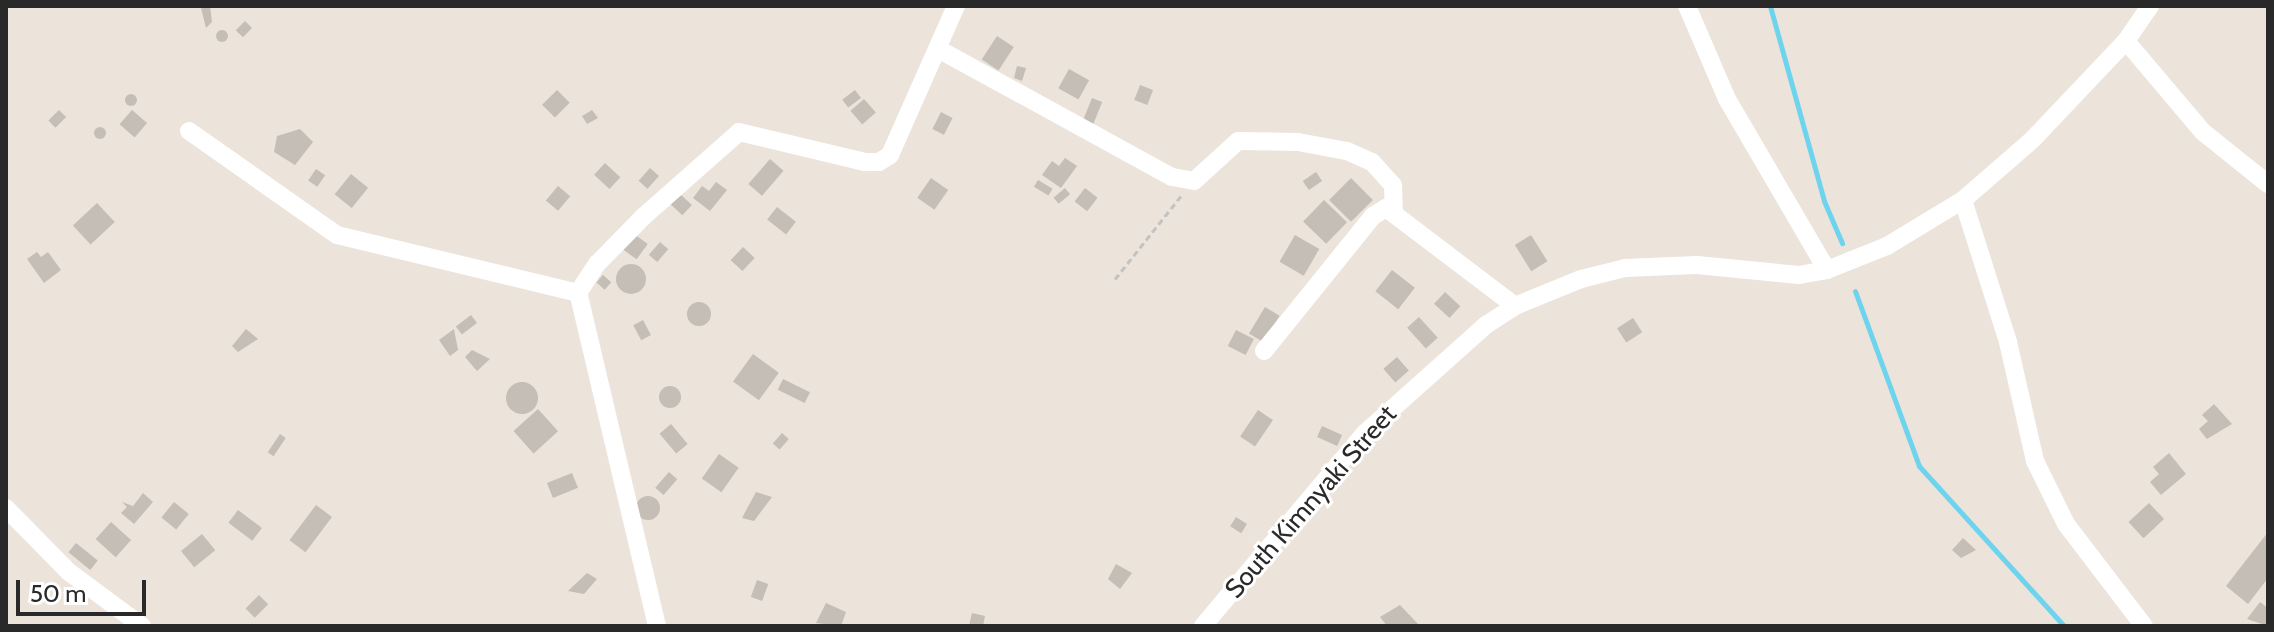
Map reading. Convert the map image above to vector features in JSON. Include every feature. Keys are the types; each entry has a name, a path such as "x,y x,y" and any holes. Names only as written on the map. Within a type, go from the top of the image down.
{"street":[{"path":"657,626 578,293 597,264 634,226 739,132 879,162 899,141 956,6"},
{"path":"1687,6 1727,99 1827,270"},
{"name":"South Kimnyaki Street","path":"1212,622 1364,434 1458,346 1515,306 1625,268 1697,265 1776,276 1827,270 1887,246 1963,200 2032,140 2126,41 2150,6"},
{"path":"2126,41 2203,132 2268,184"},
{"path":"940,50 1172,177 1194,181 1238,141 1298,142 1347,151 1372,162 1393,185 1394,210 1515,306"},
{"path":"189,131 337,235 578,293"},
{"path":"1963,200 2008,342 2035,461 2066,524 2144,626"},
{"path":"1264,351 1373,216 1394,210"},
{"path":"6,508 69,572 142,626"}],"path":[{"path":"1115,279 1194,181"}],"building":[{"path":"210,6 212,22 206,28 201,8"},
{"path":"245,21 252,28 243,37 236,30"},
{"path":"222,30 228,36 222,42 216,36"},
{"path":"997,36 1014,47 999,70 982,59"},
{"path":"1017,66 1026,68 1022,81 1014,78"},
{"path":"1069,69 1089,80 1078,99 1058,88"},
{"path":"1140,85 1153,90 1147,105 1134,100"},
{"path":"557,90 570,103 555,118 542,105"},
{"path":"855,90 861,98 848,108 842,100"},
{"path":"131,94 137,100 131,106 125,100"},
{"path":"1092,98 1102,102 1093,124 1083,120"},
{"path":"864,99 876,113 862,124 850,111"},
{"path":"59,110 66,117 55,128 48,121"},
{"path":"132,110 147,123 135,137 120,124"},
{"path":"592,110 598,118 587,124 582,116"},
{"path":"941,112 953,118 944,135 932,129"},
{"path":"95,128 105,128 105,138 95,138"},
{"path":"300,129 313,142 295,165 274,152 277,136"},
{"path":"1065,158 1077,166 1061,188 1042,175 1052,161 1059,166"},
{"path":"770,159 784,171 762,196 748,184"},
{"path":"605,163 620,177 609,189 594,175"},
{"path":"650,168 659,176 648,189 639,181"},
{"path":"316,169 325,175 317,187 308,181"},
{"path":"1316,172 1322,181 1309,190 1303,181"},
{"path":"351,174 368,188 352,208 335,194"},
{"path":"931,178 948,190 934,210 917,198"},
{"path":"1351,178 1373,200 1351,222 1329,200"},
{"path":"1038,180 1053,189 1048,196 1034,187"},
{"path":"716,182 727,190 710,211 693,198 702,186 709,191"},
{"path":"558,186 570,196 558,211 546,201"},
{"path":"1065,188 1070,194 1059,204 1054,198"},
{"path":"1085,188 1098,198 1087,211 1075,201"},
{"path":"678,192 692,205 682,215 668,202"},
{"path":"1324,200 1347,222 1326,244 1303,222"},
{"path":"97,203 115,222 91,245 73,226"},
{"path":"777,207 796,222 786,234 767,220"},
{"path":"634,234 648,244 637,259 623,249"},
{"path":"1295,235 1319,249 1304,276 1280,262"},
{"path":"1531,235 1547,261 1531,271 1515,245"},
{"path":"660,242 668,249 657,262 649,255"},
{"path":"743,247 755,258 742,271 731,260"},
{"path":"37,252 41,257 48,252 61,270 44,283 27,259"},
{"path":"631,264 637,265 645,273 645,285 637,293 631,294 625,293 617,285 616,279 617,273 625,265"},
{"path":"1392,270 1415,288 1398,309 1375,291"},
{"path":"603,275 611,282 605,290 596,283"},
{"path":"1445,292 1460,306 1449,318 1434,304"},
{"path":"699,302 707,306 711,314 707,322 699,326 691,322 687,314 691,306"},
{"path":"1265,307 1280,316 1264,342 1249,334"},
{"path":"471,315 477,323 462,334 456,326"},
{"path":"1419,317 1438,338 1426,349 1407,328"},
{"path":"1633,318 1642,332 1626,343 1617,328"},
{"path":"643,320 651,335 641,340 633,325"},
{"path":"246,329 258,339 238,352 232,346"},
{"path":"454,329 458,350 450,356 439,340"},
{"path":"1236,330 1254,339 1246,355 1228,346"},
{"path":"472,350 490,359 477,371 465,357"},
{"path":"753,354 779,373 759,400 733,382"},
{"path":"1397,357 1409,371 1395,382 1383,369"},
{"path":"783,379 810,392 805,403 778,390"},
{"path":"522,382 533,387 538,398 533,409 522,414 511,409 506,398 511,387"},
{"path":"670,386 678,389 681,397 678,405 670,408 662,405 659,397 662,389"},
{"path":"2214,404 2232,424 2207,439 2199,429 2208,421 2202,415"},
{"path":"538,409 558,431 534,453 513,431"},
{"path":"1258,410 1273,420 1255,447 1240,437"},
{"path":"671,424 688,444 676,454 660,434"},
{"path":"1322,426 1342,435 1337,446 1317,437"},
{"path":"782,433 789,439 780,449 773,444"},
{"path":"280,434 286,438 274,456 268,452"},
{"path":"2169,453 2186,474 2161,495 2150,482 2159,474 2153,467"},
{"path":"719,454 739,468 721,492 702,479"},
{"path":"669,472 677,479 664,495 655,488"},
{"path":"572,473 578,488 553,498 547,483"},
{"path":"756,492 772,497 754,521 742,518"},
{"path":"143,493 153,502 134,524 121,513 127,507 122,502 133,506"},
{"path":"648,496 656,500 660,508 656,516 648,520 640,516 636,508 640,500"},
{"path":"174,502 189,514 176,530 161,518"},
{"path":"2149,503 2164,519 2144,538 2129,522"},
{"path":"316,505 332,517 305,552 290,540"},
{"path":"238,510 262,528 252,541 228,523"},
{"path":"1236,517 1247,524 1241,533 1230,526"},
{"path":"111,522 131,540 116,557 96,539"},
{"path":"2268,532 2268,578 2248,604 2226,586"},
{"path":"202,534 215,550 194,567 181,551"},
{"path":"1963,538 1976,550 1961,558 1952,550"},
{"path":"76,543 98,561 90,570 68,552"},
{"path":"1116,564 1132,573 1120,589 1108,579"},
{"path":"587,573 597,579 584,594 568,591"},
{"path":"757,580 768,584 762,601 751,597"},
{"path":"259,595 268,604 255,618 246,608"},
{"path":"2260,602 2268,608 2268,626 2247,619"},
{"path":"826,603 846,612 841,626 816,623"},
{"path":"1400,605 1418,624 1416,626 1387,626 1380,617"},
{"path":"972,613 985,616 983,626 969,626"}],"waterway":[{"path":"1770,6 1824,201 1842,243"},
{"path":"1855,291 1919,466 2064,626"}]}
